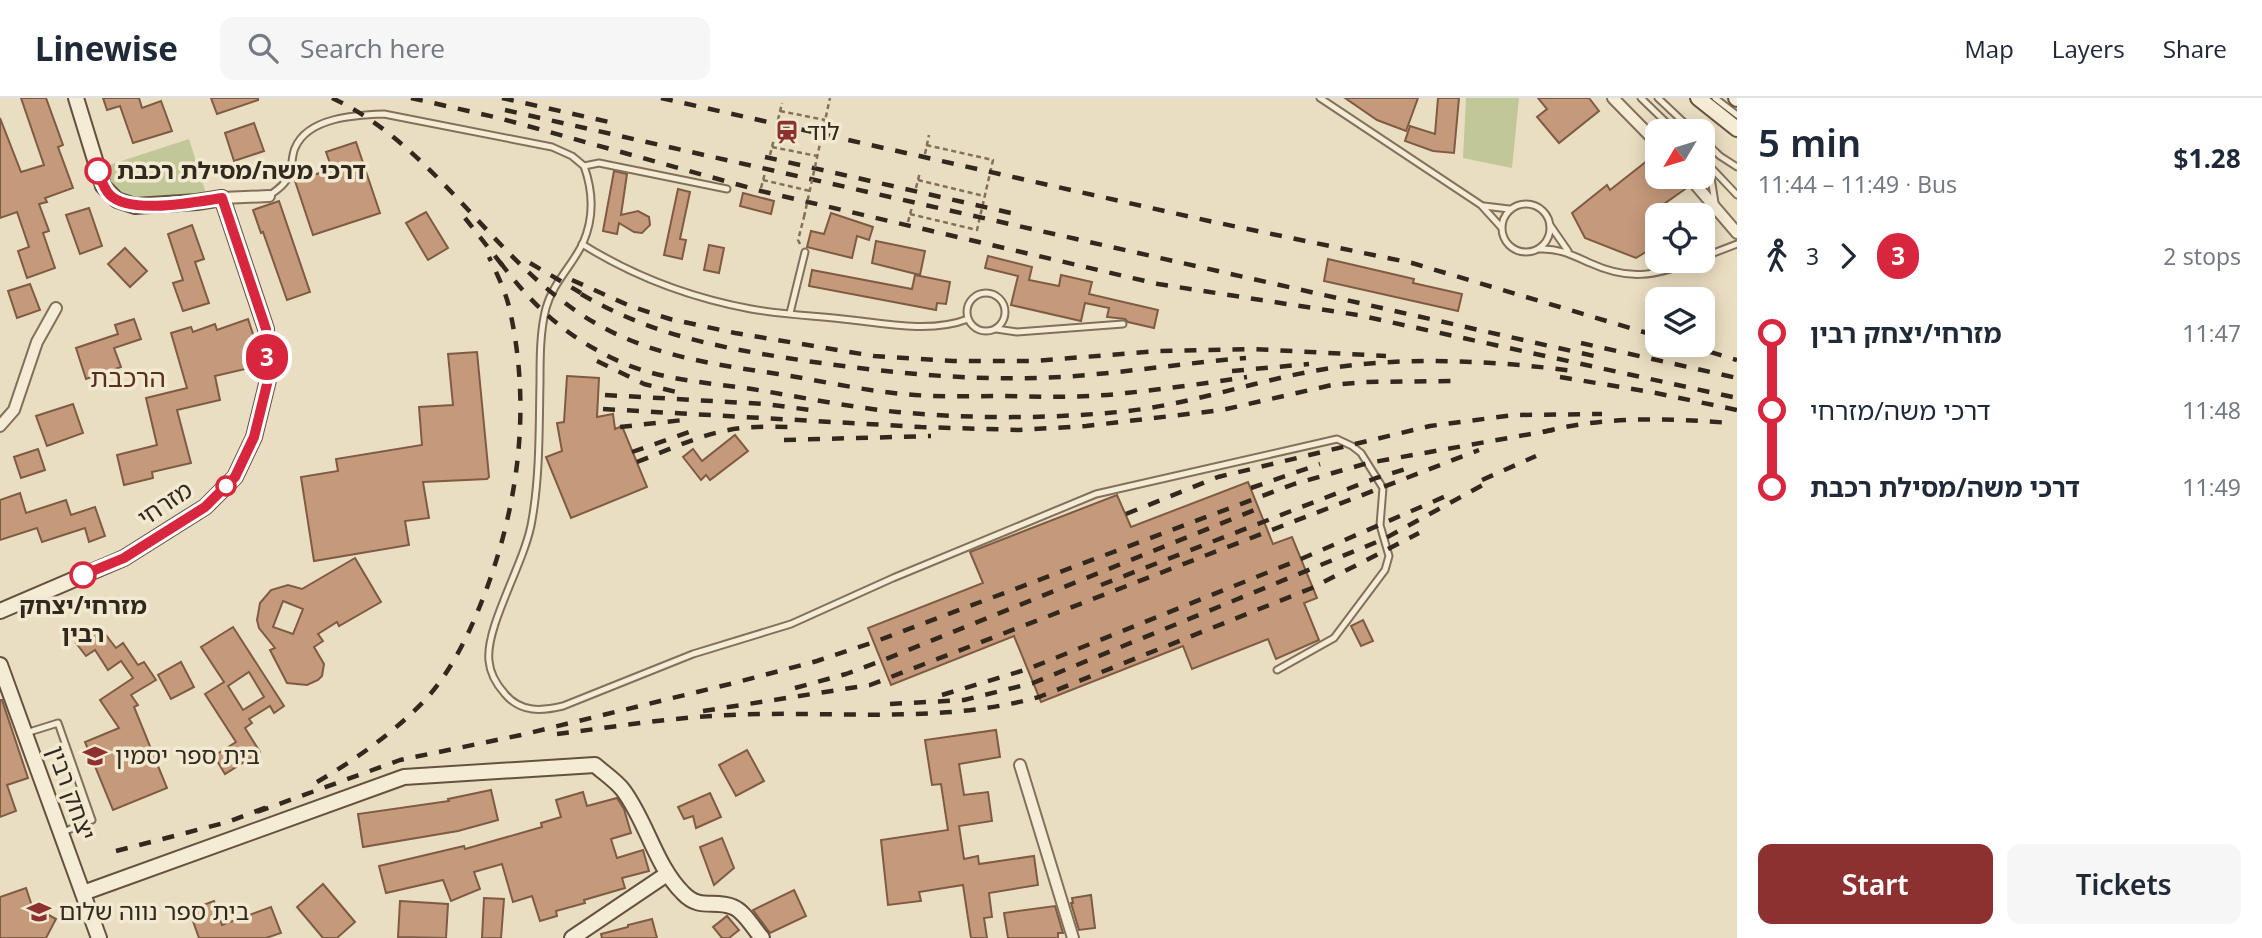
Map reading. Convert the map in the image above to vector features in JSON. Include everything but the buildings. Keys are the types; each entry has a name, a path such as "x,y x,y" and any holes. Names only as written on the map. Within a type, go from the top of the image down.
{"street":[{"path":"76,98 103,186 117,200 135,206 269,196"},
{"path":"1613,98 1645,131"},
{"path":"1698,98 1737,129"},
{"path":"1700,189 1737,233"},
{"name":"מזרחי","path":"0,611 124,558 205,507 235,477 254,437 268,380 268,368 266,329 222,198"},
{"path":"0,426 14,410 33,354 56,308"},
{"name":"יצחק רבין","path":"0,664 4,690 25,734 99,938"},
{"path":"83,893 404,777 595,765 622,789 644,826 667,874 684,895 702,905 722,904 735,907 762,938"},
{"path":"1020,765 1073,938"},
{"path":"572,938 667,874"}],"lane":[{"path":"1320,98 1481,205 1502,227"},
{"path":"1641,98 1663,119"},
{"path":"1658,98 1680,119"},
{"path":"1715,98 1737,115"},
{"path":"269,196 290,175 295,148 312,128 323,123 363,115 384,114 552,147 572,156 584,166 591,186 589,226 582,244 557,281 546,307 541,343 532,520 522,559 490,645 489,663 497,685 518,706 532,710 563,706 693,654 791,624 893,578 1096,494 1338,439 1361,453 1383,488 1380,525 1389,556 1385,570 1334,638 1277,670"},
{"path":"1715,151 1737,167"},
{"path":"584,166 599,163 727,189"},
{"path":"1715,171 1737,195"},
{"path":"1712,189 1717,208"},
{"path":"1481,205 1510,209 1531,204 1543,212 1568,251"},
{"path":"1510,209 1502,227 1505,241 1517,251 1568,251 1594,265 1623,275 1657,273"},
{"path":"1539,249 1548,238 1549,224"},
{"path":"582,244 607,260 663,284 751,309 919,327 950,326 968,319"},
{"path":"1715,252 1737,244"},
{"path":"790,313 805,252"},
{"path":"996,329 1003,321 1005,308 993,294 980,294 971,300 968,306 968,319 983,331 996,329 1017,332 1123,324"},
{"path":"25,734 58,723 92,820 61,833"}],"path":[{"path":"805,252 798,240 830,98"},
{"path":"778,120 782,103"},
{"path":"780,111 825,120"},
{"path":"925,153 929,135"},
{"path":"770,155 774,139"},
{"path":"910,214 976,230 993,160 926,145"},
{"path":"772,147 817,156"},
{"path":"916,188 920,172"},
{"path":"761,188 765,173"},
{"path":"764,180 810,191"},
{"path":"918,180 984,196"},
{"path":"908,222 912,207"}],"green space":[{"path":"1466,98 1519,98 1512,168 1463,158"},
{"path":"189,139 208,200 125,204 97,169"}],"railway":[{"path":"332,98 366,117 397,140 426,166 507,251 565,303 615,334 667,353 863,389 926,396 1095,396 1247,377"},
{"path":"411,98 499,118 761,191 1158,284 1358,315 1737,398"},
{"path":"502,98 618,124"},
{"path":"661,98 1209,221 1412,263 1645,332"},
{"path":"505,110 1594,356"},
{"path":"765,157 1011,213"},
{"path":"465,218 506,270"},
{"path":"317,782 388,734 436,687 467,635 497,559 518,454 520,382 508,304 489,257"},
{"path":"500,262 540,309 555,322 587,345 625,364 655,374 687,380 897,412 1012,417 1128,411 1179,402 1306,372 1391,362 1484,362 1574,371"},
{"path":"530,263 581,293"},
{"path":"572,280 630,306 670,319 735,333 874,356 953,361 1034,361 1159,351 1253,349 1386,356"},
{"path":"581,294 631,319 706,343 855,368 958,377 1027,378 1107,373 1246,358"},
{"path":"1581,343 1737,378"},
{"path":"1715,353 1737,360"},
{"path":"597,361 644,384 676,392"},
{"path":"1232,371 1309,364"},
{"path":"1560,377 1737,410"},
{"path":"603,409 1019,430 1086,426 1222,410 1332,385 1453,381"},
{"path":"605,395 765,404 811,410"},
{"path":"1126,514 1218,477 1430,426 1514,415 1602,414"},
{"path":"620,427 683,420"},
{"path":"1543,432 1613,421 1682,420 1730,423"},
{"path":"637,462 728,430 792,427"},
{"path":"257,812 400,760 521,735 817,661 1294,484 1368,463 1553,430"},
{"path":"632,452 692,431"},
{"path":"784,440 931,436"},
{"path":"703,711 870,685 1479,450"},
{"path":"1482,480 1536,456"},
{"path":"1251,488 1320,464"},
{"path":"1101,585 1376,478 1412,467"},
{"path":"890,704 964,700 1033,683 1384,539 1492,480"},
{"path":"942,695 1028,669 1301,559 1453,493"},
{"path":"795,688 881,661 1262,507"},
{"path":"557,734 709,716 924,714 1001,706 1039,697 1312,588 1419,533"},
{"path":"116,851 228,822 267,807"}],"bus line":[{"name":"3","path":"83,575 124,558 205,507 235,477 254,437 268,380 266,329 222,198 135,206 125,204 110,195 103,186 98,171"}],"place":[{"name":"לוד","path":"787,132"},
{"name":"דרכי משה/מסילת רכבת","path":"98,171"},
{"name":"מזרחי/יצחק רבין","path":"83,575"},
{"name":"בית ספר יסמין","path":"95,756"},
{"name":"בית ספר נווה שלום","path":"39,912"}],"district":[{"name":"הרכבת","path":"128,378"}]}
